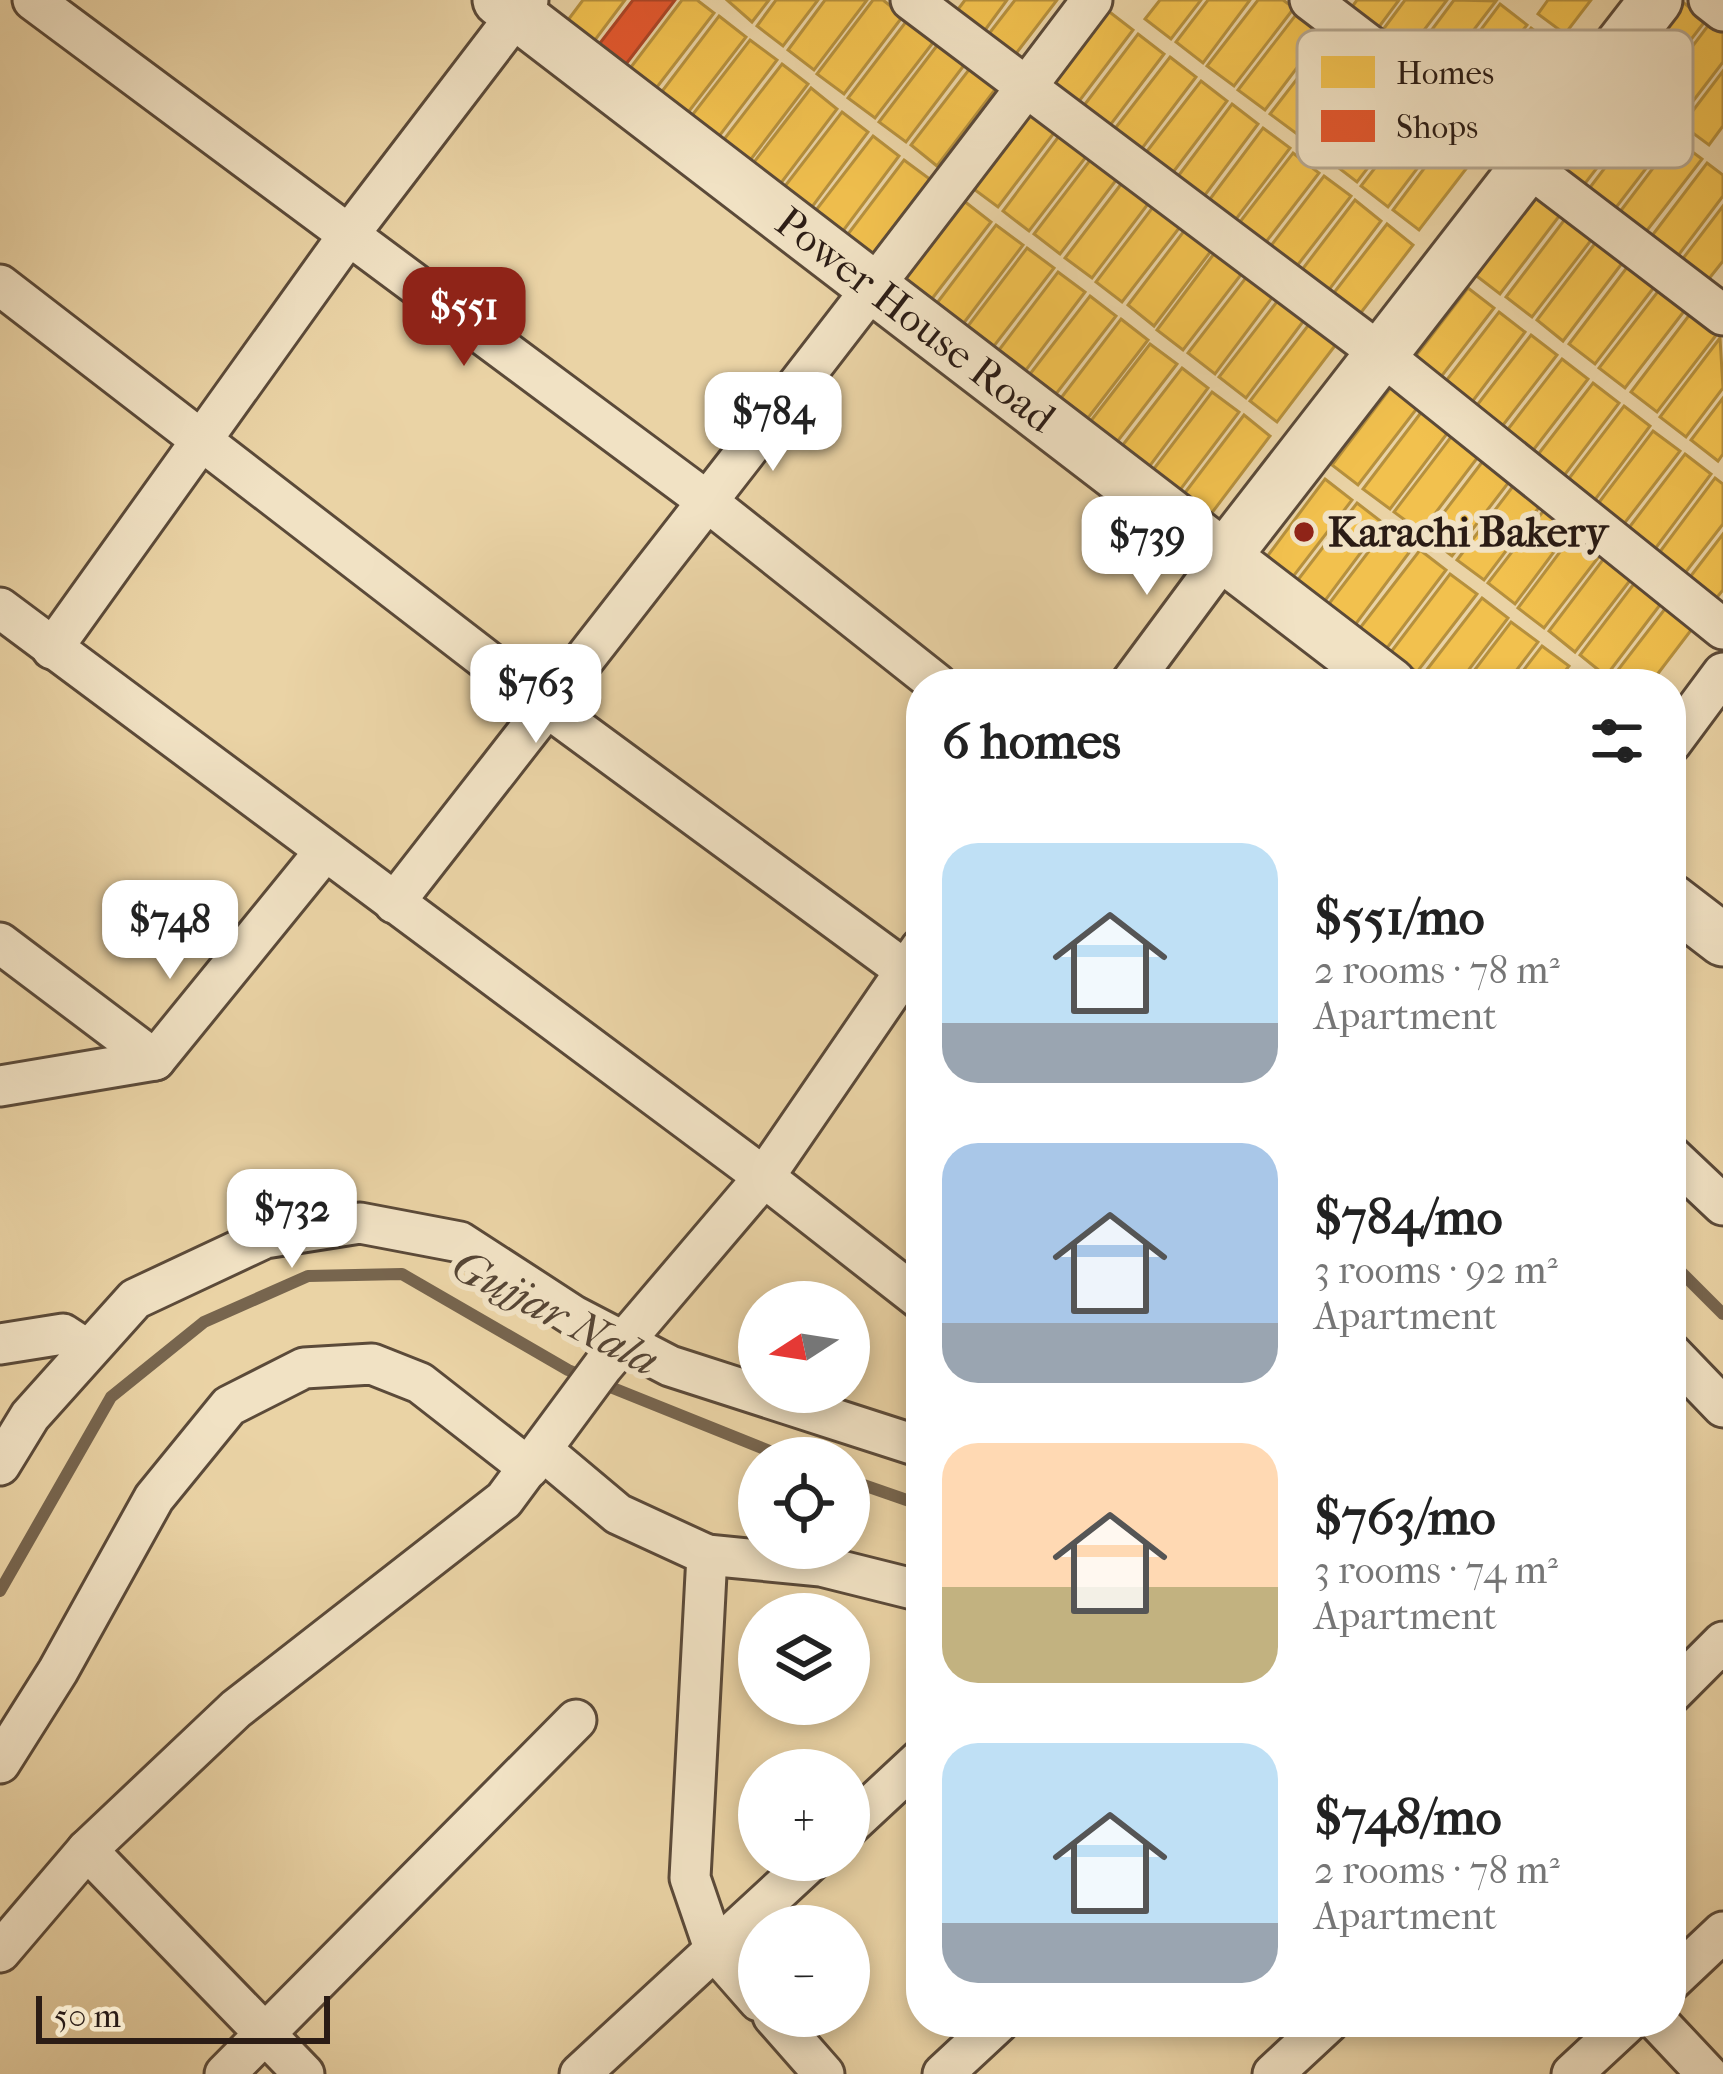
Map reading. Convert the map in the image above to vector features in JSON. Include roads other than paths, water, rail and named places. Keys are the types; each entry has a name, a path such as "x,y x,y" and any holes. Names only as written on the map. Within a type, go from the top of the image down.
{"street":[{"path":"33,0 704,500 918,669"},
{"path":"911,0 1381,355 1723,629"},
{"path":"394,902 704,500 875,289 1092,0"},
{"path":"1310,0 1349,30"},
{"path":"1633,30 1656,0"},
{"path":"1709,0 1723,11"},
{"path":"52,649 515,5"},
{"name":"Power House Road","path":"515,5 1370,669"},
{"path":"1141,669 1526,168 1723,315"},
{"path":"0,285 547,707 906,961"},
{"path":"0,608 764,1177 906,1288"},
{"path":"1686,723 1723,674"},
{"path":"0,1086 155,1060 325,851"},
{"path":"1686,912 1723,940"},
{"path":"0,943 155,1060"},
{"path":"0,1952 87,1850 236,1708 504,1500 614,1355 764,1177 906,980"},
{"path":"1686,1170 1723,1205"},
{"path":"0,1465 30,1416 86,1349 136,1300 266,1238 360,1222 460,1242 614,1355 670,1366 906,1442"},
{"path":"0,1344 63,1334 86,1349"},
{"path":"0,1763 58,1671 154,1498 229,1406 304,1368 373,1364 420,1383 544,1450 618,1514 707,1556 821,1566 906,1588"},
{"path":"1686,1381 1723,1406"},
{"path":"707,1556 690,1878 715,1951 738,1977"},
{"path":"1686,1679 1723,1642"},
{"path":"225,2074 576,1720"},
{"path":"870,1806 906,1773"},
{"path":"87,1850 304,2074"},
{"path":"580,2074 790,1881"},
{"path":"1686,1968 1723,1932"},
{"path":"791,2037 824,2074"},
{"path":"943,2074 983,2037"},
{"path":"1273,2074 1313,2037"},
{"path":"1572,2074 1612,2037"},
{"path":"1672,2037 1707,2074"}],"waterway":[{"name":"Gujjar Nala","path":"0,1591 111,1397 204,1322 308,1276 402,1274 568,1370 738,1438"},
{"name":"Gujjar Nala","path":"1686,1277 1723,1314"},
{"name":"Gujjar Nala","path":"870,1487 906,1500"}],"place":[{"name":"Karachi Bakery","path":"1304,532"}]}
